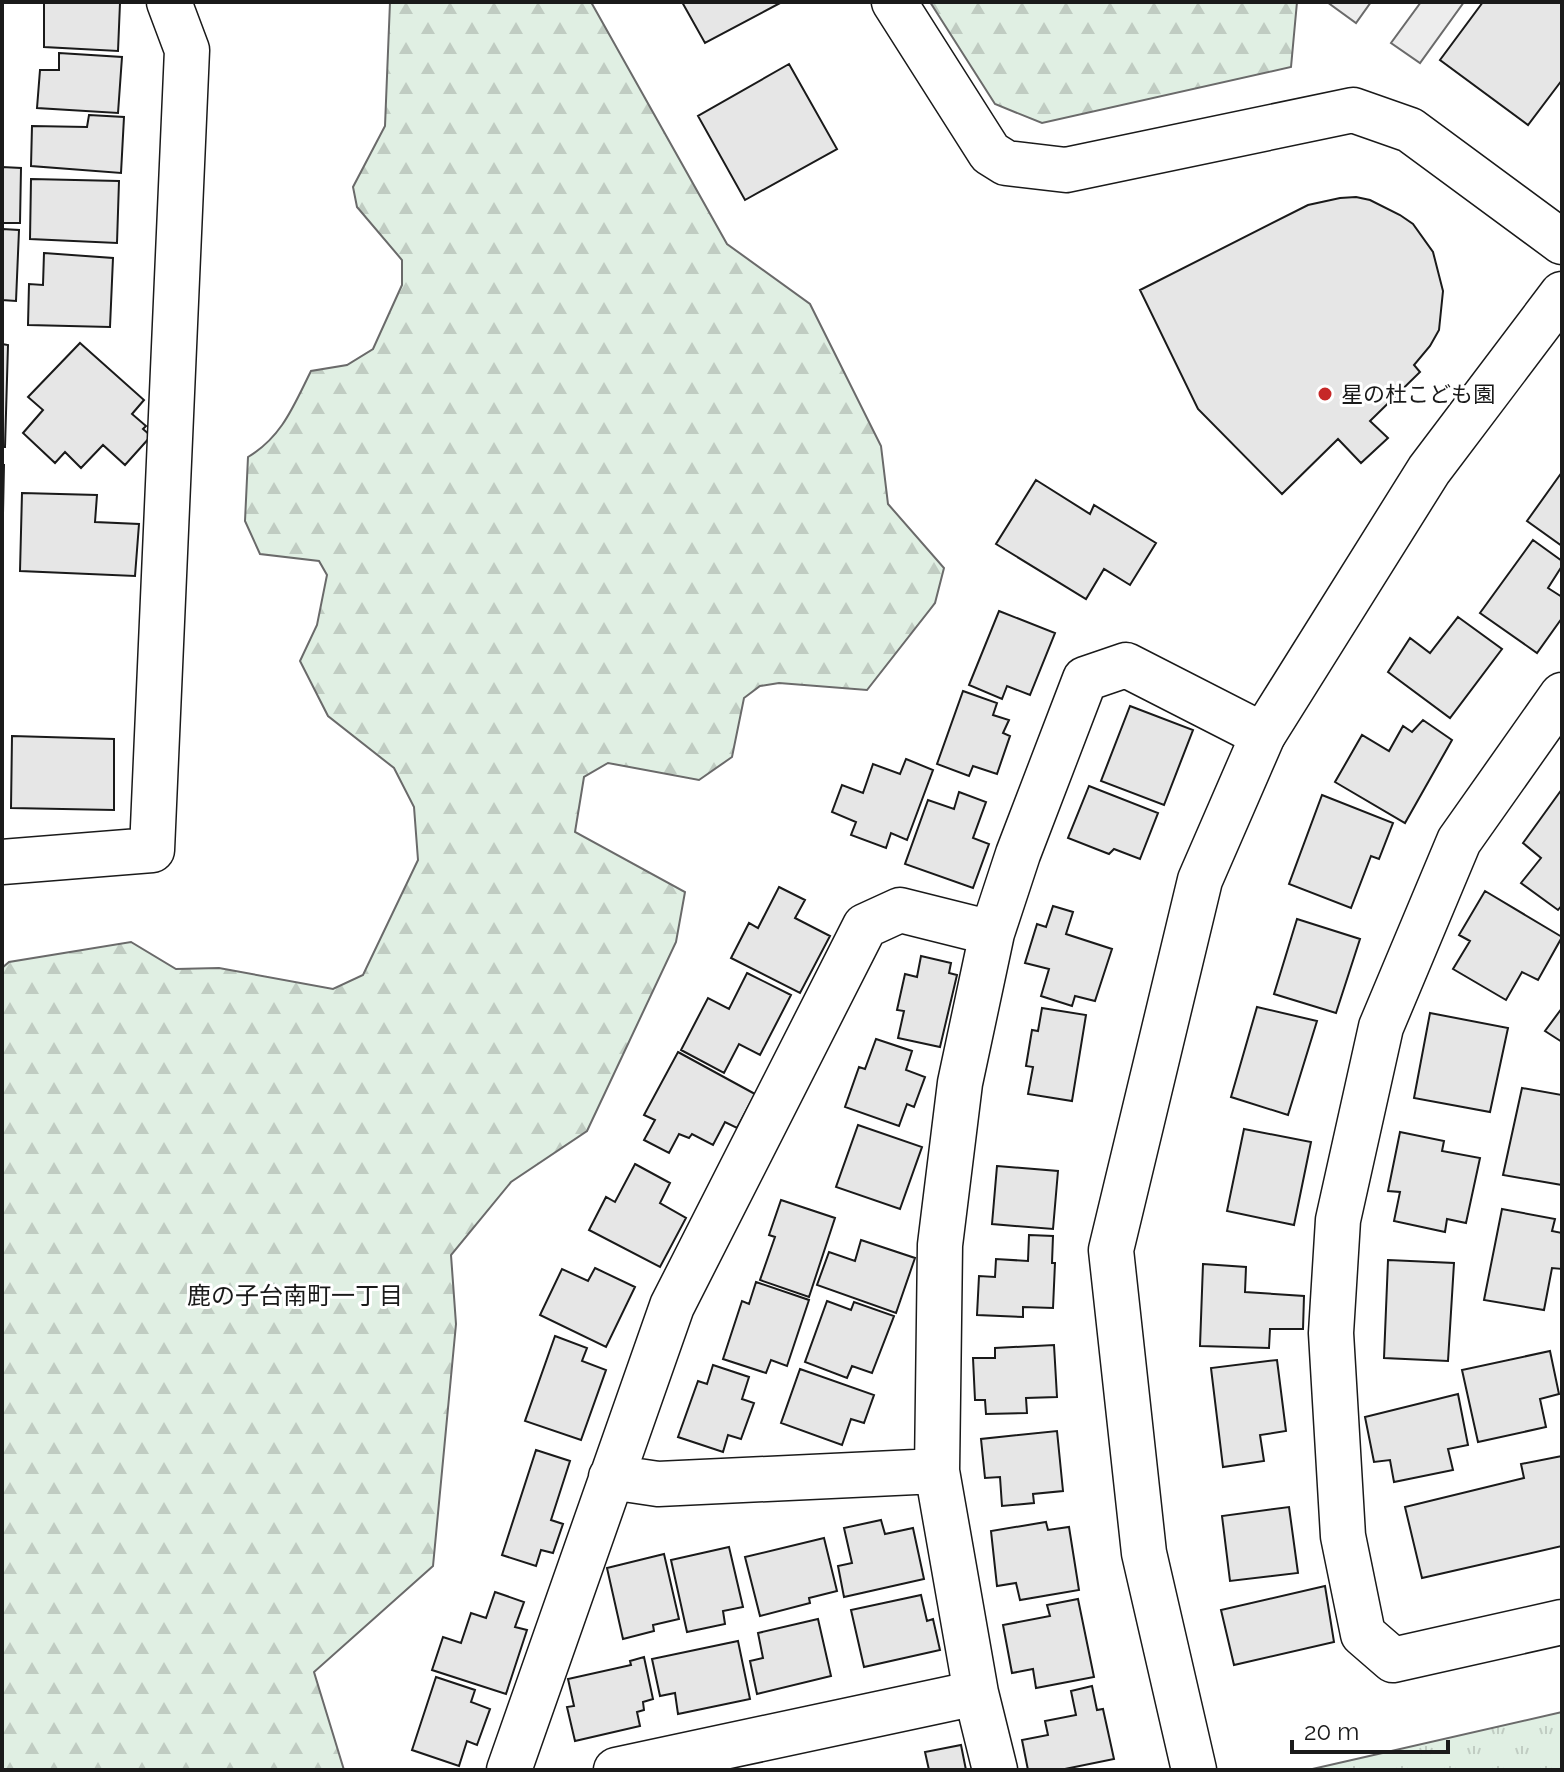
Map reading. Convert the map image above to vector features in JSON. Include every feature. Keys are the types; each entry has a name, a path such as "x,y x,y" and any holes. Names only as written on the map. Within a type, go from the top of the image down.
{"street":[{"path":"2,862 152,850 187,50 169,2"},
{"path":"894,2 990,153 1006,163 1066,170 1353,110 1410,130 1562,242"},
{"path":"1194,1770 1144,1553 1111,1250 1200,880 1263,735 1429,470 1562,294"},
{"path":"995,1770 976,1693 937,1471 940,1245 960,1083 992,933 1018,854 1085,679 1126,665 1263,735"},
{"path":"1562,695 1459,841 1381,1027 1338,1220 1331,1333 1343,1536 1363,1634 1393,1660 1562,1622"},
{"path":"509,1770 672,1306 865,926 900,910 992,933"},
{"path":"611,1477 658,1484 937,1471"},
{"path":"616,1770 976,1693"}],"green space":[{"path":"390,2 591,2 727,244 810,304 881,446 888,504 944,568 935,603 867,690 779,683 760,686 744,698 732,757 699,780 608,763 584,777 575,832 685,892 676,942 587,1131 511,1182 451,1255 456,1324 433,1566 314,1672 344,1770 2,1770 2,968 9,962 131,942 176,969 219,968 333,989 363,975 418,860 414,807 394,768 328,716 300,661 317,625 327,575 319,561 260,554 245,521 248,457 278,430 311,371 347,365 373,349 402,285 402,260 357,207 353,187 385,126"},
{"path":"930,2 1297,2 1291,67 1042,123 995,104"},
{"path":"1562,1712 1562,1770 1308,1770"}],"shaded area":[{"path":"1327,2 1371,2 1356,23"},
{"path":"1421,2 1464,2 1420,63 1391,43"}],"building":[{"path":"44,2 120,3 118,51 44,47"},
{"path":"682,2 782,2 705,43"},
{"path":"1483,2 1562,2 1562,80 1528,125 1440,60"},
{"path":"59,53 122,57 118,113 37,108 40,70 59,70"},
{"path":"789,64 837,149 745,200 698,116"},
{"path":"89,115 124,117 121,173 31,166 32,126 87,127"},
{"path":"2,167 21,168 20,223 2,223"},
{"path":"31,179 119,181 117,243 30,239"},
{"path":"1356,197 1370,200 1413,224 1433,252 1443,291 1439,330 1414,365 1420,372 1370,421 1388,438 1361,463 1338,439 1282,494 1198,409 1140,290 1308,205"},
{"path":"2,229 19,230 16,301 2,300"},
{"path":"44,253 113,258 110,327 28,325 29,284 43,285"},
{"path":"80,343 144,400 132,414 146,426 143,429 151,436 125,465 103,445 81,468 65,452 55,463 23,433 43,410 28,397"},
{"path":"2,344 8,345 5,447 2,447"},
{"path":"2,465 4,465 2,561"},
{"path":"1562,472 1562,546 1527,521"},
{"path":"1036,480 1090,514 1094,505 1156,543 1130,585 1104,569 1086,599 996,544"},
{"path":"22,493 97,495 95,522 139,524 135,576 20,571"},
{"path":"1533,540 1562,561 1548,588 1562,597 1562,618 1537,653 1480,613"},
{"path":"999,611 1055,633 1030,695 1007,686 1002,699 969,685"},
{"path":"1458,617 1502,649 1450,718 1388,672 1410,638 1430,653"},
{"path":"963,691 997,703 993,715 1009,720 1003,733 1010,736 997,774 973,766 969,776 937,764"},
{"path":"1130,706 1193,730 1164,805 1101,781"},
{"path":"1423,720 1452,740 1405,823 1335,782 1362,735 1389,751 1403,726 1412,732"},
{"path":"12,736 114,739 114,810 11,808"},
{"path":"906,759 933,770 907,840 891,833 886,848 851,835 856,822 832,812 842,785 863,793 873,764 900,774"},
{"path":"1089,786 1158,813 1140,859 1114,849 1109,854 1068,838"},
{"path":"1562,789 1562,905 1558,910 1521,883 1541,858 1523,843"},
{"path":"959,792 986,802 973,838 989,844 973,888 905,864 928,800 954,809"},
{"path":"1322,795 1393,823 1379,859 1371,856 1351,908 1289,884"},
{"path":"779,887 805,900 795,918 830,936 800,993 731,958 749,923 758,928"},
{"path":"1485,891 1562,937 1538,980 1522,972 1506,1000 1453,969 1470,941 1459,935"},
{"path":"1053,906 1073,912 1066,934 1112,949 1095,1001 1075,996 1072,1006 1041,996 1049,969 1025,963 1037,924 1046,927"},
{"path":"1297,919 1360,939 1336,1013 1274,994"},
{"path":"921,956 951,963 949,973 957,975 940,1047 898,1038 904,1011 897,1010 905,974 917,977"},
{"path":"747,973 791,995 760,1055 739,1044 724,1073 681,1050 708,998 729,1009"},
{"path":"1257,1007 1317,1021 1288,1115 1231,1097"},
{"path":"1042,1008 1086,1015 1072,1101 1028,1094 1033,1067 1026,1066 1032,1030 1038,1031"},
{"path":"1562,1008 1562,1042 1545,1031"},
{"path":"1430,1013 1508,1028 1490,1112 1414,1098"},
{"path":"876,1039 912,1051 906,1070 925,1077 914,1107 907,1104 899,1126 845,1107 859,1067 865,1069"},
{"path":"678,1052 755,1094 737,1128 725,1122 713,1145 692,1134 689,1138 679,1134 669,1153 644,1140 655,1120 644,1115"},
{"path":"1522,1088 1562,1095 1562,1185 1503,1175"},
{"path":"858,1125 922,1147 900,1209 836,1187"},
{"path":"1244,1129 1311,1142 1294,1225 1227,1211"},
{"path":"1400,1132 1444,1141 1442,1151 1480,1158 1466,1223 1447,1219 1445,1232 1394,1221 1400,1192 1388,1191"},
{"path":"635,1164 670,1183 660,1203 686,1218 660,1267 589,1230 606,1197 615,1202"},
{"path":"997,1166 1058,1171 1053,1229 992,1224"},
{"path":"781,1200 835,1218 809,1297 760,1280 775,1237 769,1235"},
{"path":"1502,1209 1555,1219 1552,1231 1562,1233 1562,1269 1552,1268 1544,1310 1484,1300"},
{"path":"1029,1235 1053,1236 1053,1308 1023,1307 1023,1317 977,1315 979,1276 995,1277 996,1259 1028,1261"},
{"path":"861,1240 915,1258 896,1313 817,1285 829,1252 855,1261"},
{"path":"1388,1260 1454,1263 1448,1361 1384,1358"},
{"path":"1203,1264 1246,1267 1245,1292 1304,1296 1303,1329 1270,1329 1269,1348 1200,1346"},
{"path":"595,1268 635,1287 606,1347 540,1315 562,1269 588,1281"},
{"path":"756,1282 809,1300 787,1366 771,1360 766,1373 723,1359 742,1301 749,1304"},
{"path":"827,1301 851,1310 854,1302 894,1316 872,1373 852,1366 847,1378 805,1362"},
{"path":"555,1336 587,1348 582,1361 606,1370 581,1440 525,1421"},
{"path":"1054,1345 1057,1397 1026,1398 1027,1413 986,1414 985,1400 975,1400 973,1358 995,1358 995,1348"},
{"path":"1550,1351 1559,1394 1540,1399 1546,1427 1478,1442 1462,1370"},
{"path":"1277,1360 1286,1431 1260,1435 1264,1461 1223,1467 1211,1368"},
{"path":"713,1365 749,1377 742,1399 754,1403 741,1439 728,1435 723,1452 678,1437 698,1381 707,1384"},
{"path":"800,1369 874,1395 864,1423 851,1419 842,1445 781,1423"},
{"path":"1458,1394 1468,1445 1448,1449 1453,1470 1394,1482 1390,1460 1374,1462 1365,1417"},
{"path":"1057,1431 1063,1491 1033,1494 1034,1503 1002,1506 1000,1477 985,1478 981,1439"},
{"path":"536,1450 570,1461 551,1520 563,1524 553,1553 541,1550 536,1566 502,1555"},
{"path":"1562,1456 1562,1546 1422,1578 1405,1507 1524,1478 1521,1464"},
{"path":"1289,1507 1298,1573 1230,1581 1222,1516"},
{"path":"881,1520 885,1534 913,1528 924,1579 844,1597 838,1566 852,1563 844,1528"},
{"path":"1046,1522 1048,1530 1069,1527 1079,1590 1020,1600 1016,1583 997,1586 991,1531"},
{"path":"824,1538 837,1591 809,1598 810,1603 760,1616 745,1557"},
{"path":"729,1547 743,1607 723,1611 725,1624 687,1632 671,1560"},
{"path":"664,1554 679,1619 653,1625 654,1631 623,1639 607,1568"},
{"path":"1325,1586 1334,1642 1234,1665 1221,1610"},
{"path":"495,1592 524,1602 515,1627 527,1630 506,1694 432,1670 443,1637 461,1643 471,1613 486,1618"},
{"path":"921,1595 927,1621 933,1619 940,1650 864,1667 851,1610"},
{"path":"1078,1599 1094,1677 1036,1688 1033,1669 1012,1673 1003,1625 1050,1616 1047,1605"},
{"path":"818,1619 831,1676 757,1694 750,1661 763,1658 758,1633"},
{"path":"738,1641 750,1699 678,1714 675,1693 660,1696 652,1659"},
{"path":"644,1657 653,1699 643,1702 644,1710 637,1712 640,1726 575,1741 567,1707 574,1706 568,1679 631,1665 630,1661"},
{"path":"436,1677 475,1690 471,1702 490,1709 477,1745 467,1741 459,1766 412,1750"},
{"path":"1092,1686 1097,1710 1103,1709 1114,1759 1060,1770 1028,1770 1022,1740 1048,1735 1045,1721 1076,1715 1071,1691"},
{"path":"961,1745 966,1770 929,1770 925,1752"}],"place":[{"name":"星の杜こども園","path":"1325,394"}],"district":[{"name":"鹿の子台南町一丁目","path":"295,1296"}]}
